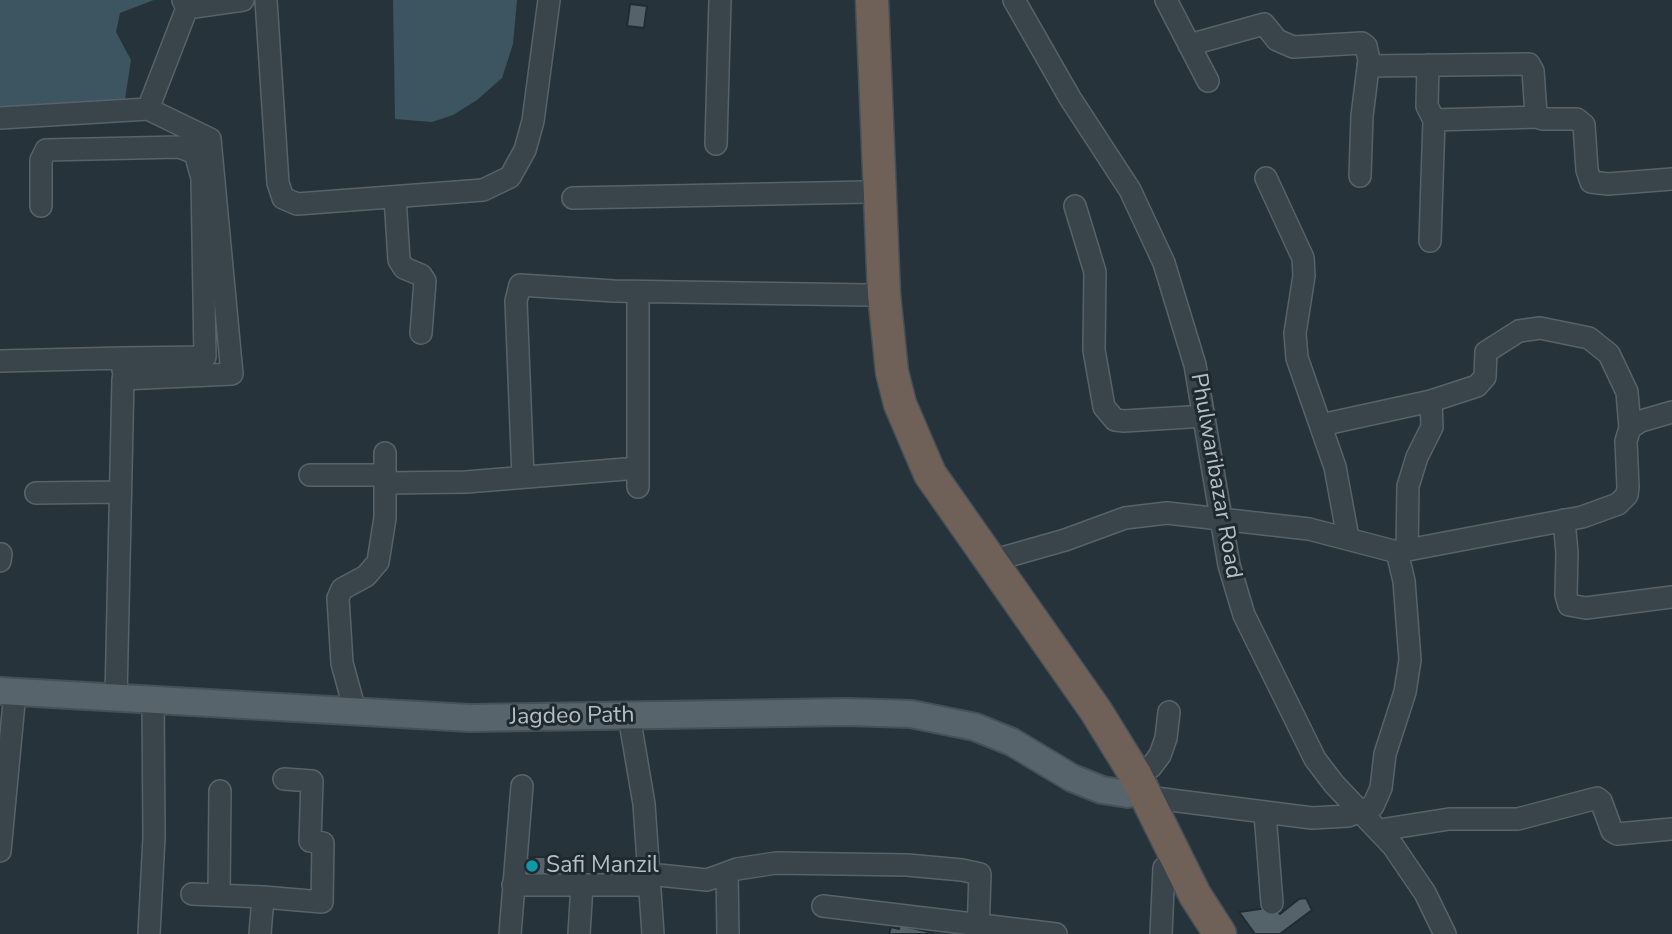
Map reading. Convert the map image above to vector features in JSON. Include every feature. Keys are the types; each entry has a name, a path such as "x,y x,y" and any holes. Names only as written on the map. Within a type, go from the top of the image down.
{"highway":[{"path":"856,0 869,96 886,317 897,394 930,474 991,561 1014,606 1083,719 1137,789 1195,895 1220,934"},
{"path":"872,0 866,192 869,295 877,375 898,443 917,482 1014,606"},
{"path":"1137,789 1164,868 1201,934"}],"main road":[{"name":"Jagdeo Path","path":"8,691 470,718 846,712 911,714 975,727 1012,743 1072,778 1102,790 1137,789"}],"street":[{"path":"148,109 185,4 243,0"},
{"path":"266,0 275,163 283,198 297,204 483,190 510,177 525,150 533,121 549,0"},
{"path":"716,144 720,0"},
{"name":"Phulwaribazar Road","path":"1014,0 1070,98 1130,190 1150,227 1186,331 1205,416 1229,565 1244,615 1298,729 1324,772 1380,830 1425,893 1445,934"},
{"path":"1166,0 1208,81"},
{"path":"1189,45 1264,24 1277,40 1293,47 1362,43 1369,52 1362,116 1360,176"},
{"path":"1368,66 1529,64 1533,71 1534,109 1538,117"},
{"path":"1427,65 1427,107 1434,120 1430,241"},
{"path":"0,118 148,109 210,139 232,374 0,361"},
{"path":"1434,120 1538,117 1581,121 1585,129 1587,170 1591,182 1608,184 1672,179"},
{"path":"41,206 41,160 46,150 178,147 195,153 202,178 205,357 123,369"},
{"path":"1266,178 1303,258 1304,276 1297,305 1296,349 1341,491 1348,538"},
{"path":"573,198 866,192"},
{"path":"395,197 400,262 407,270 423,276 425,281 421,333"},
{"path":"1075,206 1095,272 1094,350 1104,407 1115,420 1124,421 1205,416"},
{"path":"523,477 516,301 520,285 638,292 869,295"},
{"path":"310,475 466,482 523,477 638,478 638,292"},
{"path":"991,561 1143,514 1180,513 1309,529 1402,551 1564,520 1607,509 1618,504 1627,495 1626,441 1630,428 1627,392 1609,354 1589,338 1552,329 1527,329 1511,335 1486,352 1483,382 1431,401 1321,425"},
{"path":"116,698 123,369"},
{"path":"1169,712 1166,738 1160,755 1137,789 1265,813 1332,818 1363,813 1373,806 1381,788 1385,754 1409,676 1408,615 1402,551 1408,486 1417,457 1432,427 1431,401"},
{"path":"1630,428 1641,421 1672,412"},
{"path":"355,711 342,663 338,598 342,589 366,576 377,562 383,537 385,453"},
{"path":"36,494 119,492"},
{"path":"1564,520 1566,595 1569,605 1586,608 1672,597"},
{"path":"0,561 1,554"},
{"path":"0,852 8,691"},
{"path":"149,934 154,837 153,699"},
{"path":"629,716 644,804 653,934"},
{"path":"192,894 322,902 323,843 310,841 312,781 284,779"},
{"path":"510,934 522,786"},
{"path":"219,895 220,791"},
{"path":"1380,830 1448,819 1518,818 1597,798 1601,801 1612,831 1617,834 1672,829"},
{"path":"1265,813 1272,903"},
{"path":"513,885 696,881 751,866 776,863 907,865 962,870 980,874 979,929"},
{"path":"1161,934 1164,868"},
{"path":"727,873 728,934"},
{"path":"579,934 582,885"},
{"path":"260,934 263,897"},
{"path":"823,906 979,929 1056,934"}],"water":[{"path":"0,0 154,0 120,13 116,32 131,60 125,99 0,107"},
{"path":"393,0 517,0 513,44 502,78 477,100 453,115 432,122 395,119"}],"building":[{"path":"630,4 647,6 644,28 627,26"},
{"name":"Safi Manzil","path":"519,857 546,857 545,876 518,875"},
{"path":"1306,898 1312,910 1280,934 1255,934 1239,912 1274,907 1280,914 1299,899"},
{"path":"900,925 933,934 889,934 891,927 899,929"}],"place":[{"name":"Safi Manzil","path":"532,866"}]}
